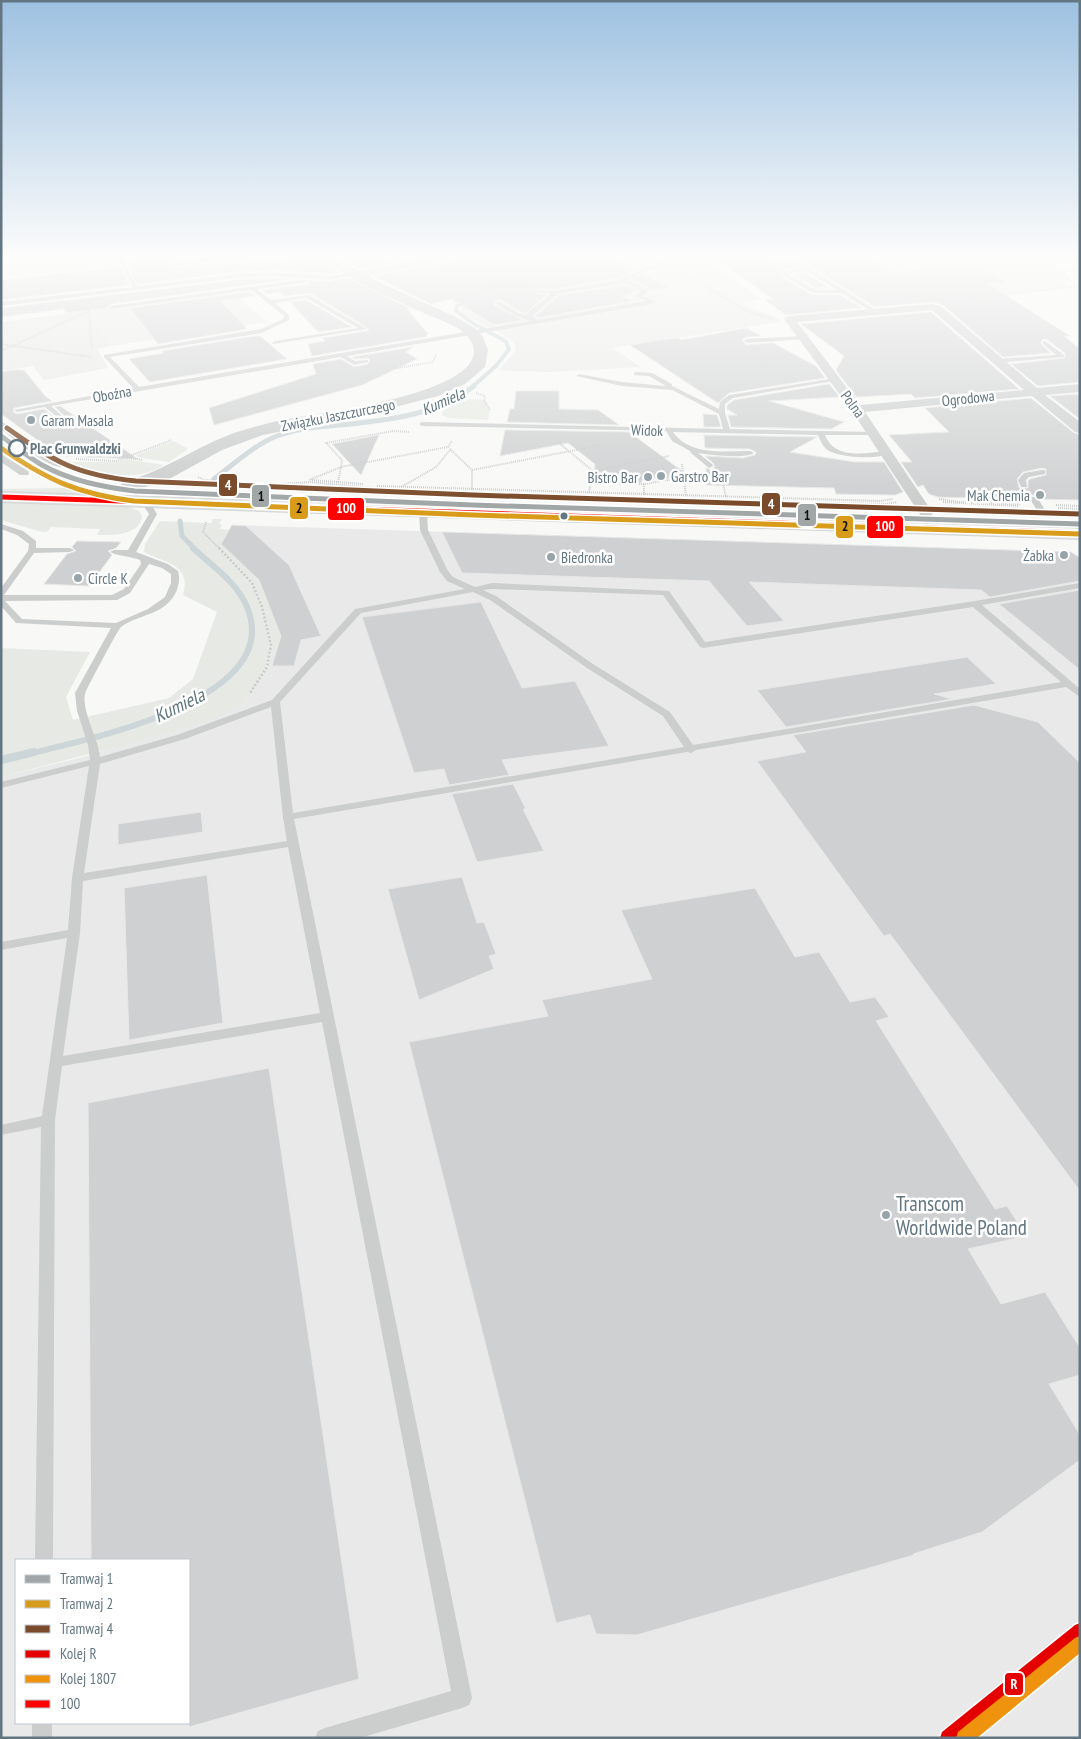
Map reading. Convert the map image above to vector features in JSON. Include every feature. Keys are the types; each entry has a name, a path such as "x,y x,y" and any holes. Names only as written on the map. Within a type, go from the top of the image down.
{"main road":[{"path":"1,482 178,483 636,505 922,505 1053,515"},
{"path":"1,497 144,500 423,512 1080,533"}],"street":[{"name":"Związku Jaszczurczego","path":"122,482 146,484 228,442 262,430 412,400 438,391 469,374 480,361 482,353 479,338"},
{"name":"Polna","path":"804,338 857,409 922,505"},
{"path":"971,338 1033,392 1080,429"},
{"name":"Ogrodowa","path":"857,409 1080,388"},
{"path":"1,424 29,446 60,465"},
{"name":"Związku Jaszczurczego","path":"178,483 203,454"},
{"path":"1,457 24,473"}],"lane":[{"path":"138,389 106,356 217,338"},
{"path":"270,338 282,349"},
{"path":"276,343 306,338"},
{"name":"Oboźna","path":"16,410 442,338"},
{"path":"747,340 800,338"},
{"path":"996,361 1062,356 1045,343"},
{"path":"342,355 354,363 366,361"},
{"path":"636,374 650,374 722,413"},
{"path":"580,376 622,384 673,388"},
{"path":"727,432 722,413 722,403 731,396 834,379"},
{"path":"47,405 68,424"},
{"name":"Widok","path":"422,424 873,434"},
{"path":"668,430 671,436 709,466"},
{"path":"821,433 826,446 835,452 886,454"},
{"path":"693,452 750,453"},
{"path":"1024,485 1022,480 1027,475 1042,472"},
{"path":"1034,499 1053,515"},
{"path":"131,552 153,514 144,500"},
{"path":"423,512 424,530 444,572 450,579 493,598 590,666 667,714 690,750"},
{"path":"1,526 27,537 33,543 32,550 1,598"},
{"path":"32,550 70,550"},
{"path":"1,598 18,622 117,626 161,605 169,598 175,583 175,573 165,566 144,559 131,552 114,552"},
{"path":"1,598 105,600 114,598 127,590 142,570 144,559"},
{"path":"1,785 95,758 181,737 275,702 358,611 448,595 470,589 492,586 666,593 703,645 975,604 1080,585"},
{"path":"975,604 1080,694"},
{"path":"44,1559 48,1120 58,1062 74,933 78,878 95,758 86,727 80,694 117,626"},
{"path":"288,817 690,750 1068,684"},
{"path":"275,702 288,817 462,1698 325,1738"},
{"path":"78,878 293,843"},
{"path":"1,946 74,933"},
{"path":"58,1062 328,1016"},
{"path":"1,1130 48,1120"},
{"path":"42,1724 42,1738"}],"path":[{"path":"1,352 32,338"},
{"path":"1,344 94,358 90,338"},
{"path":"476,393 485,396 484,400 490,409 487,425"},
{"path":"338,482 342,460 326,444 393,431 411,432"},
{"path":"60,465 67,459 116,461 172,440"},
{"path":"308,480 341,467 448,447 453,440"},
{"path":"557,441 593,471 589,493"},
{"path":"472,470 607,444"},
{"path":"448,447 472,470 472,490"},
{"path":"400,488 427,474 448,456 451,449"},
{"path":"681,458 686,496"},
{"path":"74,468 96,476 122,482"},
{"path":"198,477 204,480 279,484 311,482 403,491"},
{"path":"178,483 193,479 200,483 308,480 400,488 880,500 922,505 959,502 1025,504"},
{"path":"591,483 644,484 668,480 684,480"},
{"path":"644,484 644,495"},
{"path":"207,516 203,532 252,583 262,607 271,645 267,667 251,692 244,698"}],"shaded area":[{"path":"1,338 106,338 111,346 97,349 108,368 44,380 33,366 1,371"},
{"path":"106,338 162,338 111,346"},
{"path":"507,338 676,338 612,348 641,367 550,372 499,370 516,350 514,343"},
{"path":"463,399 484,400 490,409 488,420 449,418 442,415 444,407"},
{"path":"174,441 188,449 169,462 137,457 136,455"},
{"path":"125,459 164,465 153,471 141,474 116,475 68,462 117,462"},
{"path":"74,488 107,494 1,494 1,489"},
{"path":"1,502 129,507 139,511 142,516 140,523 136,527 124,533 97,535 100,529 51,527 47,532 42,532 1,520"},
{"path":"213,519 222,519 219,524 222,525 220,529 230,530 222,544 258,578 283,643 270,652 265,669 251,692 231,710 207,721 143,740 1,777 1,648 90,652 66,697 73,720 169,698 193,679 217,612 183,595 184,577 180,571 168,562 144,552 145,544 160,521 211,523"},
{"path":"232,525 1071,552 1080,558 1080,1738 1,1738 1,777 95,754 267,667 270,652 258,578 221,544"}],"building":[{"path":"153,338 193,338 158,344"},
{"path":"241,338 263,338 287,359 150,382 129,359 164,353 162,351"},
{"path":"323,338 418,338 312,356 308,344 325,341"},
{"path":"678,338 681,340 691,338 744,338 742,340 746,345 773,343 816,366 825,378 729,393 718,403 630,345 666,339"},
{"path":"820,338 961,338 1019,389 915,398 911,394 856,397 836,370 844,356"},
{"path":"981,338 1067,338 1080,349 1080,382 1038,386 1011,364 1065,358 1065,353 1046,339 1042,340 1041,344 1051,353 1003,357"},
{"path":"413,347 406,352 417,359 362,385 214,425 209,408 316,374 313,364 341,359 354,367 368,364 370,360 368,358 355,359 352,357"},
{"path":"24,370 45,396 52,401 14,408 13,412 17,414 44,409 69,428 72,423 55,407 60,406 138,459 60,456 1,414 1,372"},
{"path":"829,384 840,397 769,401 844,422 831,429 731,427 728,415 737,415 727,409 727,405 734,400"},
{"path":"516,391 559,391 559,409 598,410 619,425 507,422 510,409 514,409"},
{"path":"1080,394 1080,419 1050,396"},
{"path":"1031,398 1074,433 1080,435 1080,500 1040,499 1037,495 1031,495 1028,499 938,497 929,494 923,485 918,487 901,462 912,462 889,435 949,432 925,408","holes":["1042,468 1046,469 1046,475 1028,481 1028,488 1019,488 1017,479 1023,472"]},
{"path":"703,414 717,415 721,427 704,427"},
{"path":"505,430 629,432 693,479 654,478 654,480 642,480 641,483 594,482 595,464 568,443 500,456"},
{"path":"379,435 361,475 332,444"},
{"path":"704,435 817,437 790,452 854,462 884,462 903,492 895,495 836,494 834,488 706,485 706,468 710,470 715,467 705,456 743,458 755,455 756,452 750,449 705,448"},
{"path":"232,525 246,526 289,565 321,636 301,640 294,666 272,666 281,636 259,580 221,544"},
{"path":"442,532 1071,552 1080,558 1080,581 990,597 981,590 749,582 784,621 747,626 709,581 462,573"},
{"name":"Circle K","path":"77,541 121,542 116,548 108,551 112,555 89,586 44,584 67,554 76,551 72,547"},
{"path":"1080,590 1080,670 999,604"},
{"path":"481,602 522,688 575,681 609,746 502,760 509,775 449,785 444,769 414,773 362,617"},
{"path":"967,657 996,684 934,694 952,699 786,727 757,690"},
{"path":"974,705 1038,722 1080,763 1080,1191 890,934 884,936 757,761 806,752 793,735"},
{"path":"513,784 544,851 477,862 452,794"},
{"path":"201,812 203,832 118,845 118,824"},
{"path":"207,875 223,1023 129,1040 124,888"},
{"path":"462,877 477,923 484,922 496,954 489,956 494,969 419,1000 388,889"},
{"path":"755,888 795,957 819,952 850,1002 875,997 889,1017 876,1021 995,1209 1007,1206 1026,1236 968,1249 1001,1304 1045,1292 1080,1348 1080,1375 1049,1384 1080,1435 1080,1460 982,1532 914,1555 637,1635 596,1634 590,1615 556,1623 409,1042 548,1016 542,1000 652,979 621,910"},
{"path":"269,1068 359,1679 189,1727 190,1559 91,1559 88,1103"}],"waterway":[{"name":"Kumiela","path":"472,387 496,366 509,349 506,342 500,338"},
{"name":"Kumiela","path":"214,479 252,450 285,433 410,415 443,404 474,386"},
{"name":"Kumiela","path":"180,521 182,536 195,549"},
{"name":"Kumiela","path":"28,754 133,726 174,710 210,691 237,667 251,639 247,607 231,582 193,548"},
{"name":"Kumiela","path":"1,760 34,752"}],"tram line":[{"name":"4","path":"7,428 35,449 67,466 101,476 136,481 473,495 1080,514"},
{"name":"1","path":"1,436 53,471 99,486 135,491 473,505 1080,524"},
{"name":"2","path":"1,448 49,479 63,485 95,495 134,501 473,515 1080,534"}],"rail line":[{"name":"R","path":"948,1738 1080,1630"},
{"name":"1807","path":"964,1738 1080,1643"}],"transit line":[{"name":"100","path":"1,497 1080,533"}],"place":[{"name":"Garam Masala","path":"31,420"},
{"name":"Plac Grunwaldzki","path":"17,448"},
{"name":"Garstro Bar","path":"661,476"},
{"name":"Bistro Bar","path":"648,477"},
{"name":"Mak Chemia","path":"1040,495"},
{"name":"Żabka","path":"1064,555"},
{"name":"Biedronka","path":"551,557"},
{"name":"Circle K","path":"78,578"},
{"name":"Transcom Worldwide Poland","path":"886,1215"}]}
